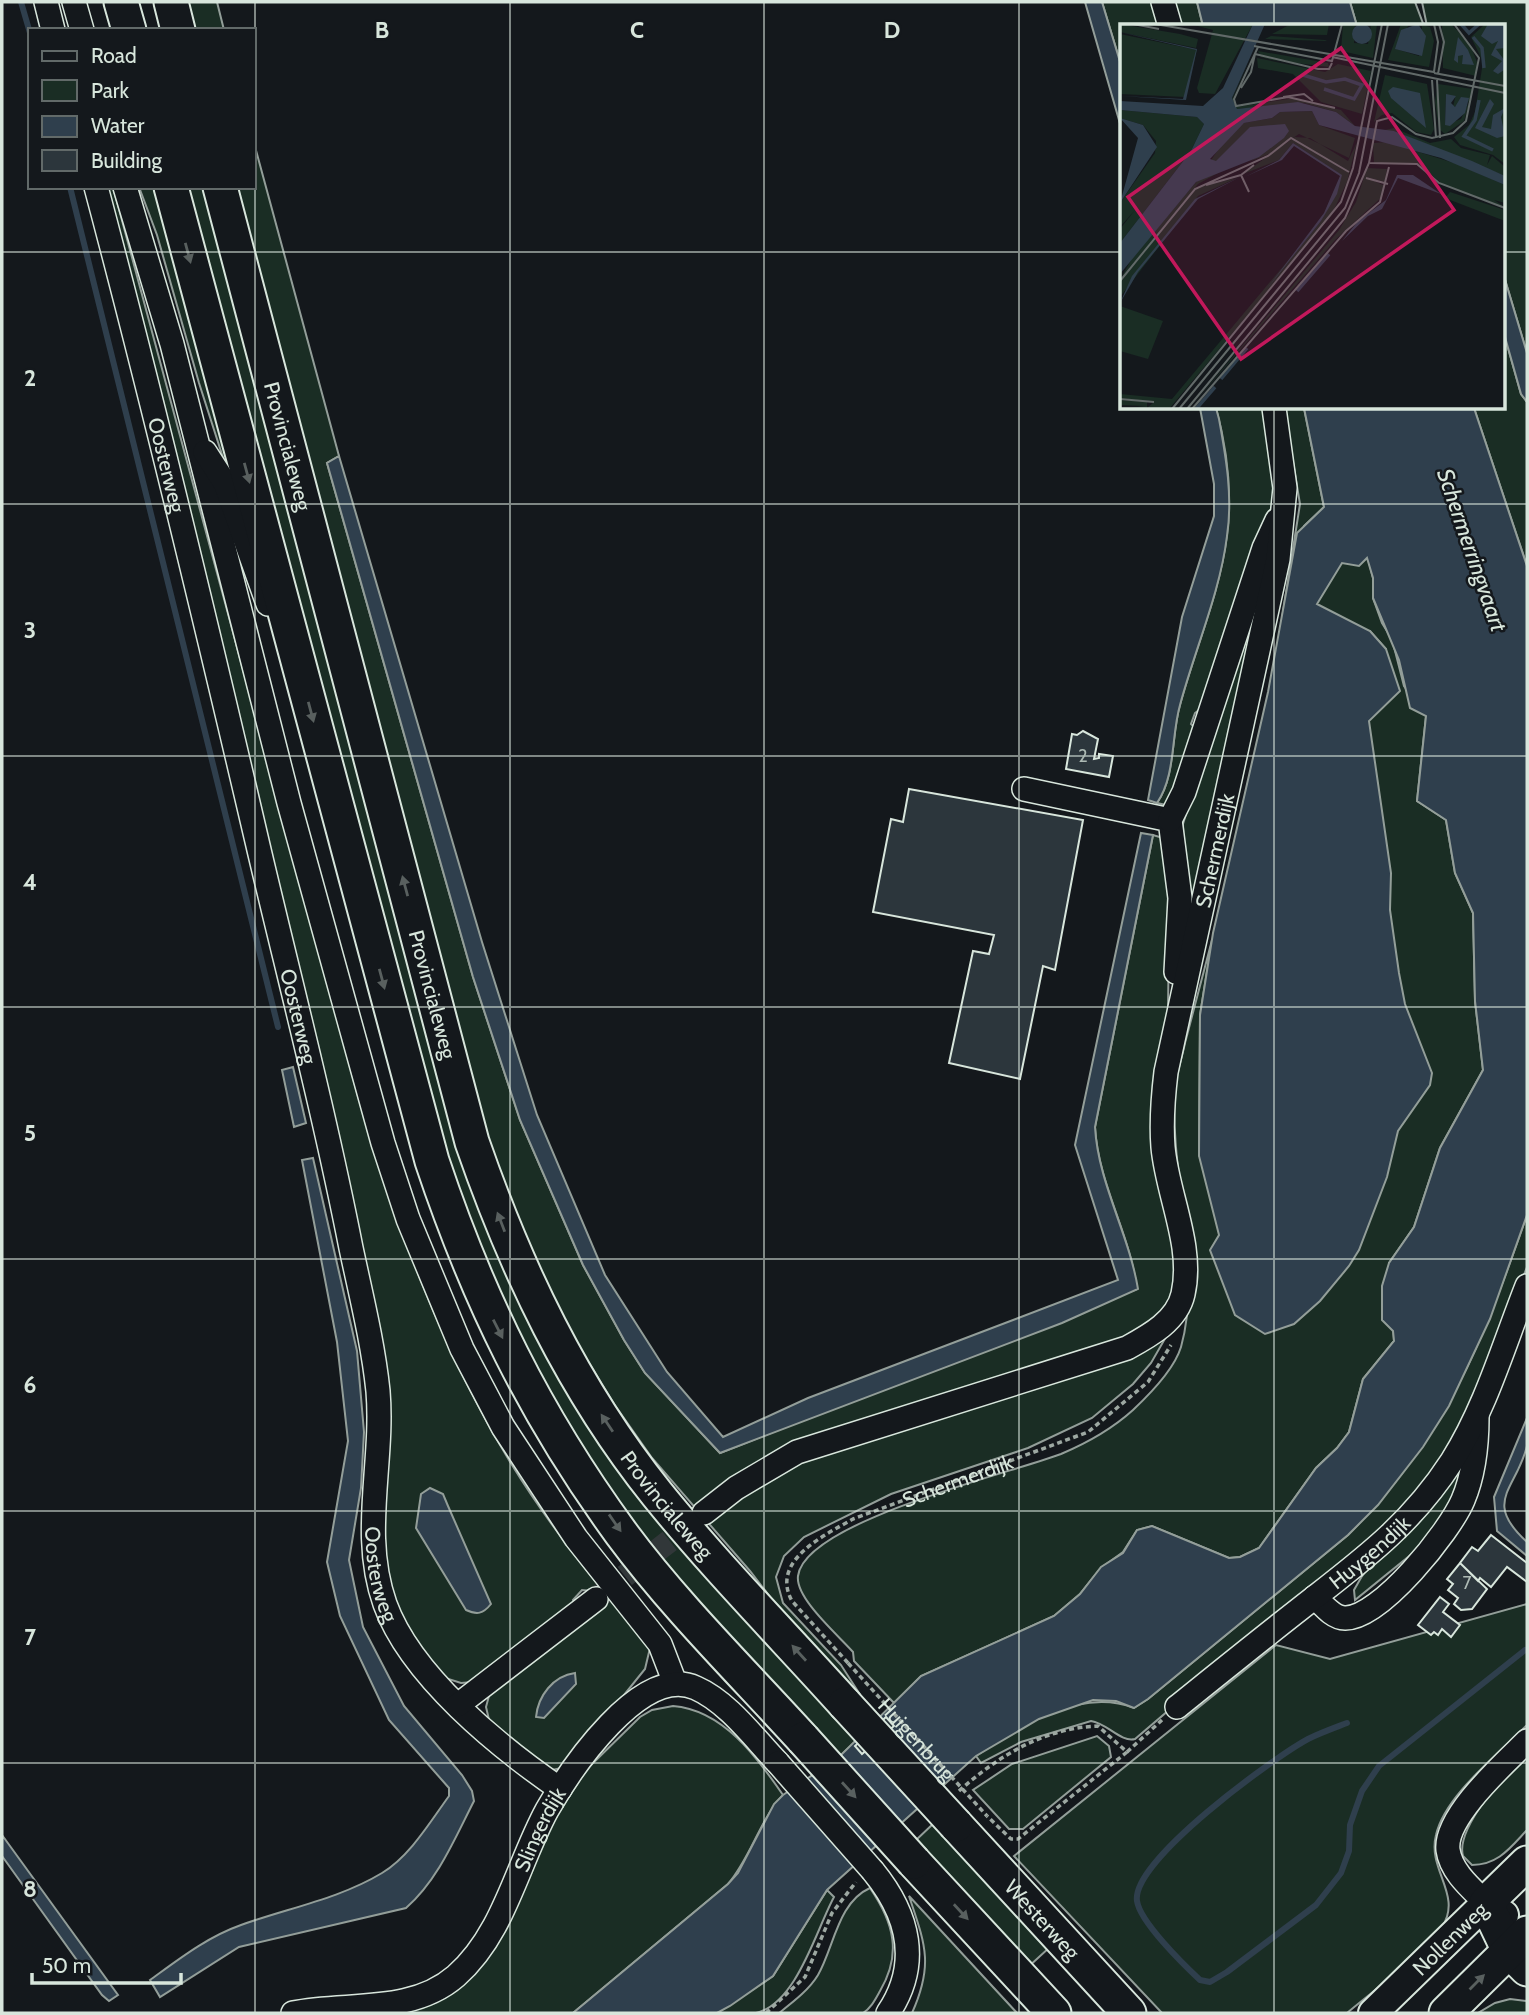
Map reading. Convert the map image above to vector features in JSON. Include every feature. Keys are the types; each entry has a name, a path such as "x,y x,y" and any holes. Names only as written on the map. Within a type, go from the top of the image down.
{"highway":[{"path":"121,2 128,28"},
{"path":"171,2 178,28"},
{"path":"172,189 432,1161 478,1288 539,1407 622,1534 803,1739 1054,2013"},
{"name":"Provincialeweg","path":"221,189 472,1142 512,1249 550,1330 581,1385 649,1482 711,1557 845,1704"},
{"name":"Huigenbrug","path":"845,1704 971,1820"},
{"name":"Westerweg","path":"971,1820 1129,2013"},
{"name":"Nollenweg","path":"1486,1903 1527,1863"},
{"path":"1446,2013 1523,1946 1486,1903"}],"main road":[{"name":"Nollenweg","path":"1373,2013 1486,1903"}],"street":[{"path":"46,2 52,28"},
{"path":"74,2 81,28"},
{"path":"1163,2 1169,24"},
{"name":"Oosterweg","path":"97,189 148,383 348,1230 378,1392 373,1553 386,1607 401,1636 458,1704 500,1747 560,1789"},
{"path":"126,189 146,252 289,803 383,1143 430,1278 473,1372 503,1427 570,1530 660,1644 675,1683 695,1687 715,1700 778,1763 873,1871 899,1908 909,1953 904,1983 888,2013"},
{"name":"Schermerdijk","path":"704,1513 736,1488 797,1452 1127,1348 1163,1326 1183,1296 1179,1224 1163,1149 1163,1106 1171,1041 1279,559 1284,466 1274,410"},
{"path":"194,434 225,483 268,604 293,646"},
{"path":"1171,1041 1180,898 1170,820 1184,792 1264,548 1284,504"},
{"path":"1024,789 1170,820"},
{"name":"Huygendijk","path":"1177,1707 1315,1597 1348,1574 1395,1533 1452,1461 1477,1414 1527,1286"},
{"path":"1315,1597 1328,1611 1343,1618 1360,1616 1383,1598 1445,1532 1463,1500 1477,1449 1477,1414"},
{"path":"458,1704 596,1599"},
{"name":"Slingerdijk","path":"293,2013 410,2000 438,1989 454,1978 490,1934 546,1813 560,1789 626,1708 643,1694 675,1683"},
{"path":"1486,1903 1458,1872 1448,1845 1456,1820 1527,1741"}],"path":[{"name":"Schermerdijk","path":"848,1664 786,1591 788,1571 805,1550 818,1538 853,1519 1088,1432 1148,1382 1171,1345"},
{"name":"Huigenbrug","path":"848,1664 971,1820"},
{"path":"1127,1752 1177,1707"}],"green space":[{"path":"183,2 217,2 224,28 190,28"},
{"path":"1102,2 1155,2 1161,24 1120,24 1120,62"},
{"path":"1172,2 1197,2 1202,24 1178,24"},
{"path":"1350,2 1415,2 1423,24 1356,24"},
{"path":"1422,2 1527,2 1527,353 1504,276 1504,24 1427,24"},
{"path":"256,150 339,456 327,463 473,977 520,1120 583,1265 624,1340 645,1373 720,1453 1137,1289 1128,1248 1102,1168 1095,1127 1153,835 1163,838 1170,862 1168,1010 1176,1253 1170,1330 1151,1363 1133,1384 1092,1418 1028,1448 891,1494 804,1537 784,1556 776,1577 783,1603 841,1665 861,1696 788,1620 750,1571 652,1458 614,1404 575,1340 507,1209 233,189 256,189"},
{"path":"105,189 114,189 358,1096 405,1239 463,1377 512,1465 560,1536 650,1648 645,1669 566,1767 552,1770 490,1724 486,1707 490,1692 598,1612 600,1608 592,1591 582,1590 573,1600 575,1604 473,1682 461,1683 442,1677 407,1629 390,1588 383,1522 387,1456"},
{"path":"140,189 159,189 231,466 226,467 199,383 157,235"},
{"path":"182,189 212,189 516,1282 857,1740 839,1757 692,1600 626,1520 560,1423 471,1241"},
{"path":"1504,334 1521,394 1527,402 1527,566 1475,410 1504,410"},
{"path":"1216,410 1268,410 1280,490 1209,702 1195,713 1191,724 1198,731 1166,805 1157,803 1170,768 1177,717 1224,557 1229,503 1223,439"},
{"path":"1284,410 1304,410 1324,507 1304,526 1296,562 1342,562 1368,558 1373,578 1373,598 1382,623 1392,639 1404,686 1426,716 1417,801 1446,820 1455,873 1473,913 1475,1001 1483,1070 1440,1148 1414,1227 1389,1263 1394,1341 1363,1379 1349,1432 1316,1468 1259,1548 1240,1557 1229,1558 1152,1526 1137,1530 1123,1552 1101,1568 1080,1594 1054,1616 921,1676 894,1703 854,1661 853,1652 803,1595 798,1576 809,1556 835,1536 871,1518 958,1486 1061,1454 1090,1440 1117,1423 1147,1397 1178,1356 1187,1317 1189,1285 1176,1153 1175,1089 1212,940 1200,1015 1199,1156 1369,720 1386,649 1370,631 1346,630 1277,650 1300,504"},
{"path":"1269,548 1186,965 1183,824"},
{"path":"1527,1215 1527,1267 1492,1359 1472,1406 1415,1500 1135,1739 1124,1738 1091,1721 1021,1742 981,1763 976,1756 1031,1722 1051,1713 1093,1702 1134,1708 1348,1535 1411,1461 1458,1386 1494,1305"},
{"path":"1469,1449 1457,1497 1429,1540 1355,1600 1354,1590 1362,1576"},
{"path":"1527,1604 1527,1725 1461,1790 1441,1820 1436,1835 1436,1860 1449,1904 1442,1927 1398,1972 1347,2013 1162,2013 1014,1856 1276,1645 1330,1659"},
{"path":"673,1706 691,1709 723,1726 750,1751 783,1795 728,1884 573,2013 396,2013 436,2001 587,1769 640,1717 652,1710"},
{"path":"1097,1736 1109,1746 1111,1757 1023,1829 1009,1829 973,1790 1012,1764"},
{"path":"1527,1752 1527,1830 1496,1859 1472,1865 1463,1856 1463,1844 1474,1816"},
{"path":"934,1823 1050,1947 1027,1968 915,1841"},
{"path":"870,1888 890,1926 893,1951 887,1977 873,2003 863,2013 779,2013 800,1996 818,1975 844,1914 859,1895"},
{"path":"827,1890 834,1897 804,1964 783,1995 756,2013 717,2013 773,1976"},
{"path":"909,1896 1017,2013 912,2013 923,1981 925,1954"},
{"path":"1510,1999 1527,2001 1527,2013 1478,2013 1495,2003"}],"water":[{"path":"1085,2 1102,2 1120,62 1120,124"},
{"path":"1197,2 1350,2 1356,24 1202,24"},
{"path":"1504,276 1527,353 1527,402 1521,394 1504,334"},
{"path":"1200,410 1217,410 1219,419 1228,477 1229,521 1219,579 1180,705 1170,768 1157,803 1148,800 1182,617 1214,516 1214,484"},
{"name":"Schermerringvaart","path":"1304,410 1475,410 1527,566 1527,1215 1490,1319 1449,1406 1423,1447 1378,1505 1348,1535 1134,1708 1116,1701 1093,1700 1039,1719 976,1756 827,1890 773,1976 730,2006 717,2013 573,2013 728,1884 738,1873 774,1804 839,1757 921,1676 1054,1616 1080,1594 1101,1567 1123,1553 1137,1530 1152,1526 1229,1558 1240,1557 1259,1548 1316,1468 1349,1432 1363,1379 1394,1341 1393,1331 1382,1320 1382,1286 1389,1263 1414,1227 1440,1148 1483,1070 1475,1001 1473,913 1455,873 1446,820 1417,801 1426,716 1410,708 1399,660 1373,598 1373,578 1367,558 1359,566 1342,563 1317,604 1370,631 1386,649 1400,691 1369,721 1391,873 1390,910 1399,973 1405,1004 1432,1073 1430,1085 1398,1131 1387,1177 1359,1250 1349,1266 1320,1301 1294,1324 1265,1334 1235,1315 1210,1250 1219,1235 1199,1156 1200,1015 1213,933 1268,692 1297,533 1324,507"},
{"path":"339,456 482,942 537,1115 605,1275 667,1372 723,1437 808,1398 1118,1280 1075,1145 1141,833 1153,835 1095,1127 1102,1168 1128,1248 1138,1289 1062,1323 720,1453 645,1373 624,1340 583,1265 520,1120 473,977 327,463"},
{"path":"293,1067 306,1123 294,1127 282,1070"},
{"path":"313,1158 357,1351 364,1432 361,1488 349,1560 363,1627 404,1706 462,1775 472,1791 474,1801 437,1872 406,1908 239,1947 160,1997 150,1980 205,1942 241,1925 348,1890 382,1873 410,1848 449,1796 449,1788 389,1720 340,1616 327,1562 348,1441 337,1342 302,1160"},
{"path":"1527,1418 1527,1446 1504,1505 1506,1516 1527,1542 1527,1556 1497,1531 1494,1497"},
{"path":"430,1488 443,1494 491,1604 482,1612 466,1610 416,1528 421,1494"},
{"path":"575,1673 576,1684 544,1718 536,1717 537,1709 548,1688 560,1678"},
{"path":"2,1835 118,1995 109,2001 102,1995 2,1856"}],"building":[{"path":"1083,731 1098,739 1094,759 1099,758 1099,754 1113,756 1109,777 1066,769 1072,734 1077,735"},
{"path":"909,789 1083,820 1055,970 1043,966 1020,1079 949,1063 973,951 989,954 994,935 873,912 891,819 903,822"},
{"path":"1491,1535 1527,1563 1527,1582 1507,1567 1491,1587 1480,1578 1478,1581 1460,1563 1472,1547 1478,1551"},
{"path":"1460,1563 1487,1589 1472,1609 1461,1610 1454,1604 1458,1598 1448,1590 1453,1584 1447,1579"},
{"path":"1440,1597 1449,1604 1443,1612 1460,1625 1451,1637 1442,1629 1438,1635 1434,1632 1431,1635 1418,1625"},
{"path":"886,1717 894,1726 862,1754 855,1746"}],"waterway":[{"path":"21,2 29,28"},
{"path":"70,189 278,1027"},
{"path":"1347,1723 1308,1739 1237,1788 1179,1837 1156,1861 1141,1883 1137,1901 1146,1920 1200,1980 1210,1982 1227,1972 1316,1905 1341,1873 1349,1851 1350,1825 1362,1791 1379,1766 1525,1650"}],"tunnel":[{"path":"598,1597 695,1521"}]}
